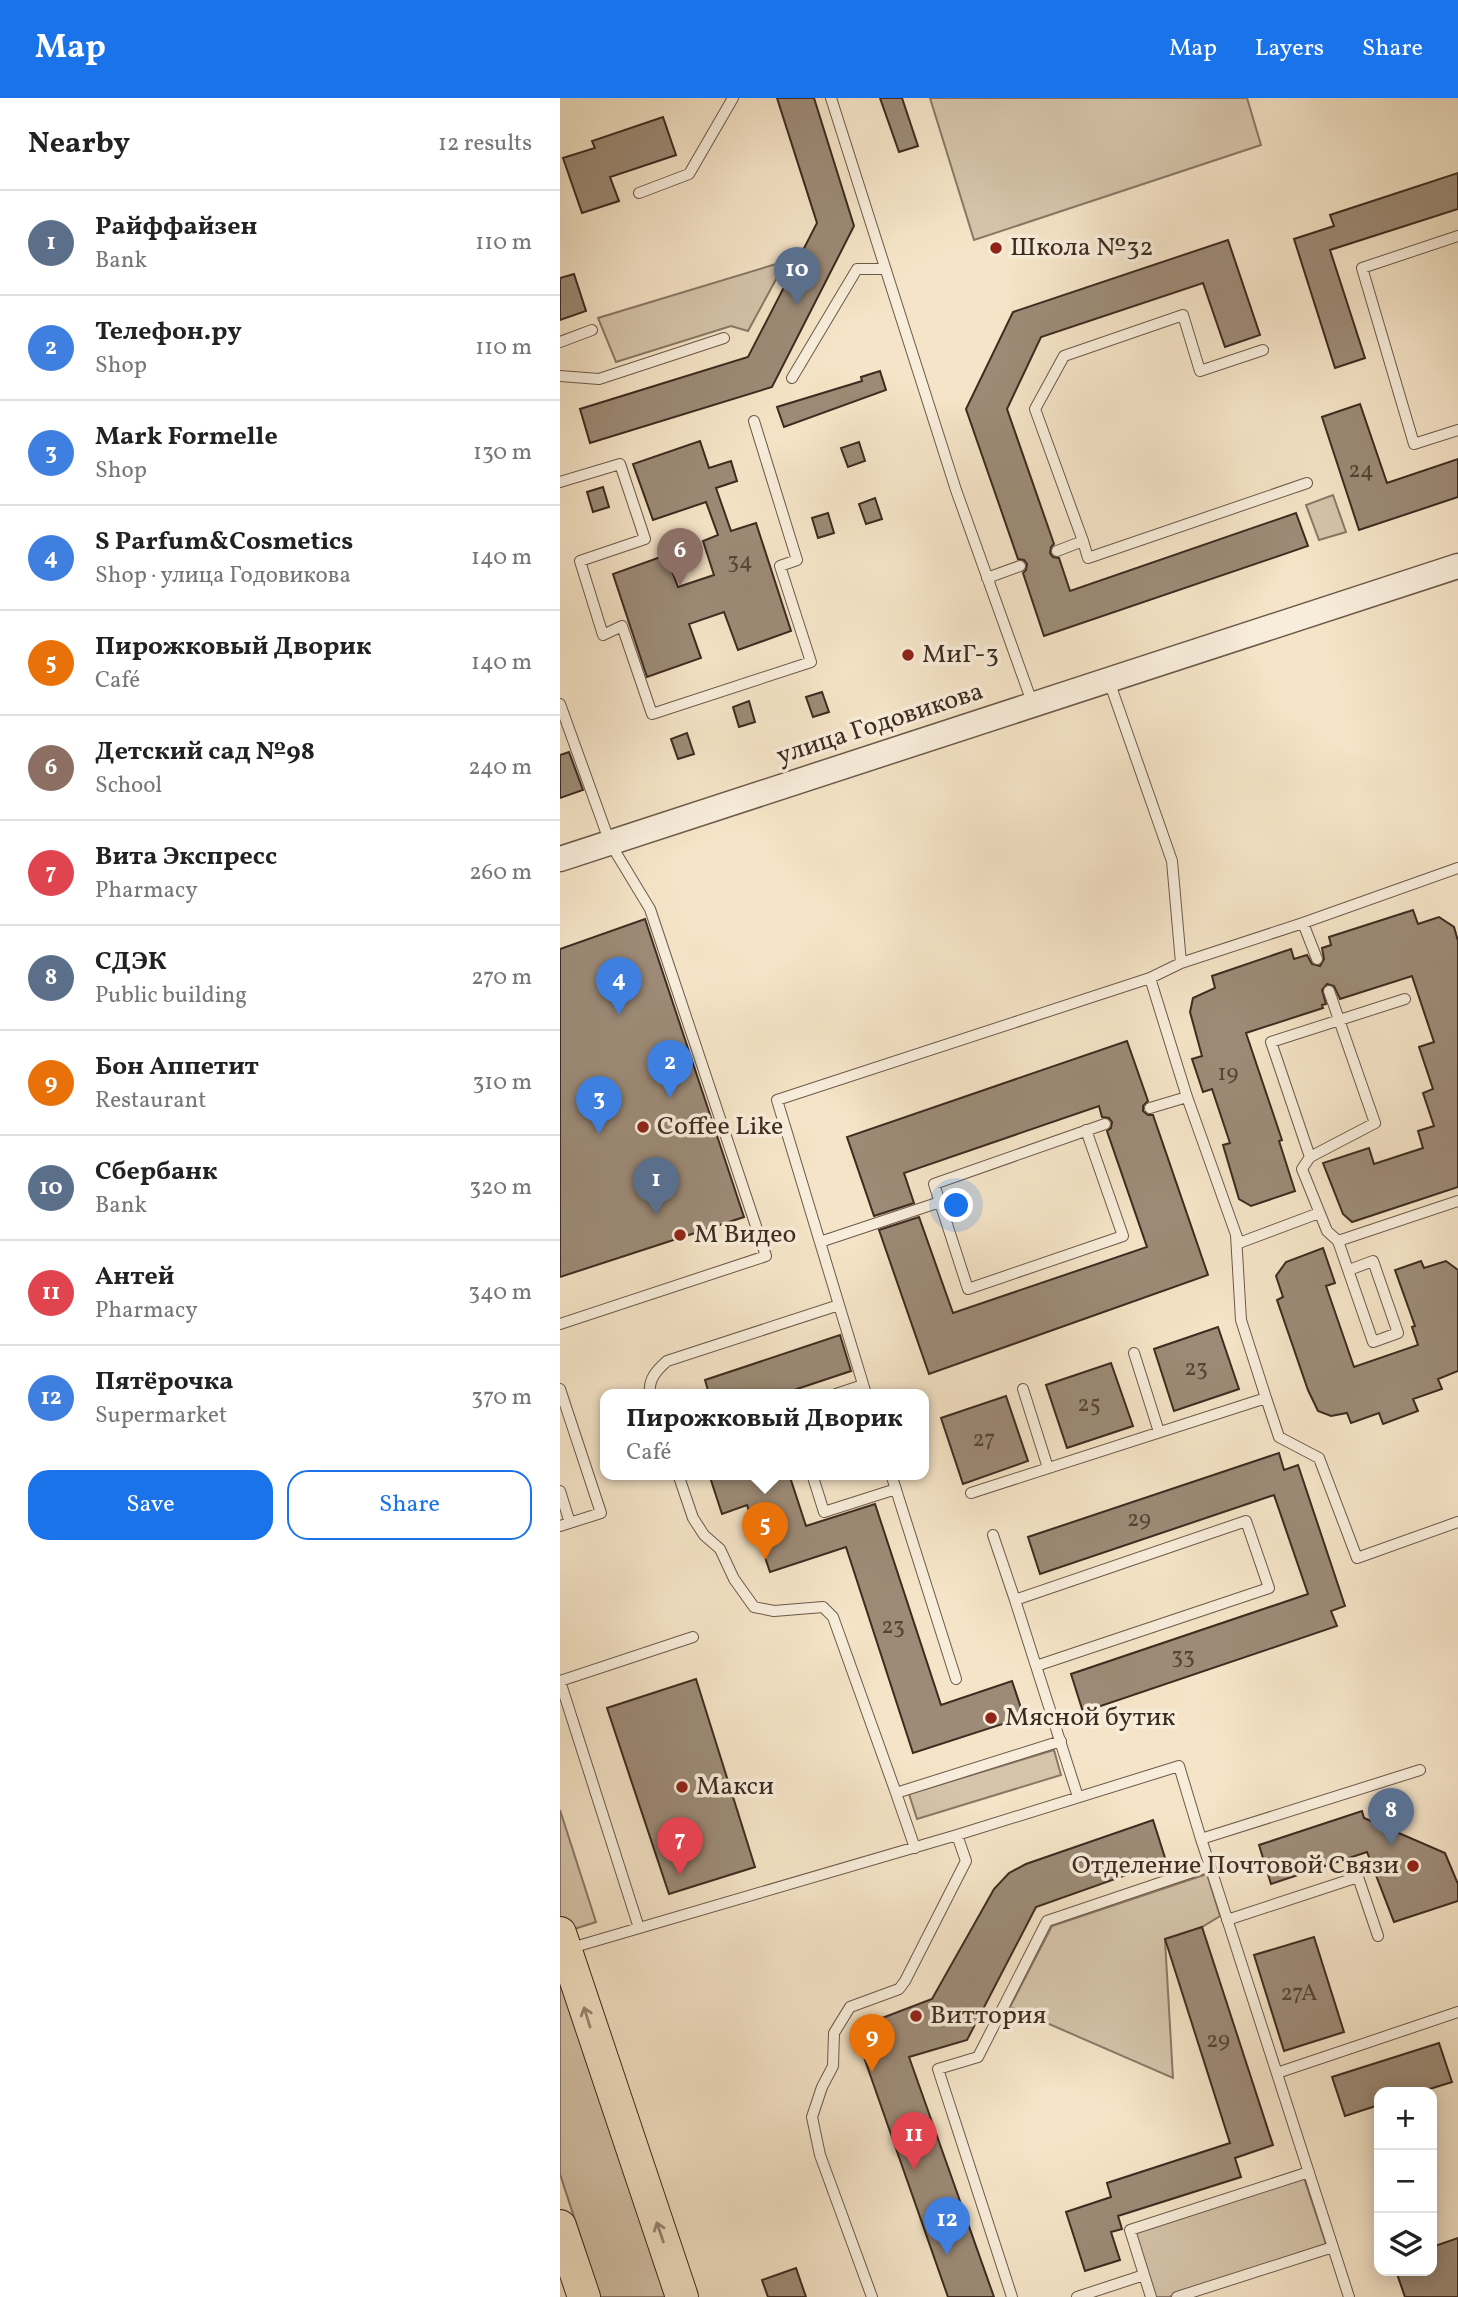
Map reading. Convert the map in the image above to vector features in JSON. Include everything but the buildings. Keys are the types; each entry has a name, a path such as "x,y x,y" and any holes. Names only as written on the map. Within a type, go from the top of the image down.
{"main road":[{"path":"563,1941 682,2297"},
{"path":"560,2226 584,2297"}],"street":[{"name":"улица Годовикова","path":"560,859 1458,566"}],"lane":[{"path":"639,192 689,174 733,98"},
{"path":"831,98 956,490 1033,706"},
{"path":"1458,236 1362,268 1414,444 1458,430"},
{"path":"792,378 856,269 885,269"},
{"path":"1263,350 1200,371 1183,315 1064,356 1035,409 1088,558 1307,483"},
{"path":"560,342 592,330"},
{"path":"560,376 599,379 724,338"},
{"path":"560,482 620,464 645,539 580,561 603,635 622,626 652,714 811,662 780,566 797,560 754,421"},
{"path":"1057,551 1083,541"},
{"path":"987,578 1020,566"},
{"path":"1109,681 1172,861 1181,963"},
{"path":"560,704 564,728 610,843 650,909 766,1256 560,1324"},
{"path":"864,1389 777,1100 1150,978 1181,963 1458,869"},
{"path":"1303,923 1317,960"},
{"path":"1150,978 1187,1097 1239,1243 1319,1213"},
{"path":"1329,991 1375,1123 1310,1157 1302,1169 1326,1231 1338,1241 1373,1342 1398,1334 1373,1261 1349,1270"},
{"path":"1310,1157 1271,1042 1405,999"},
{"path":"1150,1108 1187,1097"},
{"path":"1086,1130 1123,1236 968,1289 934,1184 1086,1130 1105,1124"},
{"path":"1338,1241 1458,1201"},
{"path":"820,1242 940,1202"},
{"path":"1236,1235 1241,1320 1279,1437 1319,1458 1357,1558 1458,1522"},
{"path":"649,1389 654,1372 667,1361 839,1305"},
{"path":"1134,1353 1159,1432"},
{"path":"560,1389 601,1513 565,1524 560,1491"},
{"path":"1023,1389 1048,1468"},
{"path":"971,1493 1266,1398"},
{"path":"680,1480 693,1518 704,1535 720,1549 734,1579 754,1608 774,1611 823,1607 833,1617 915,1848"},
{"path":"814,1480 824,1511 896,1489"},
{"path":"893,1480 956,1679"},
{"path":"1015,1600 1246,1521 1269,1588 1036,1666"},
{"path":"993,1535 1078,1797"},
{"path":"639,1928 560,1681 693,1637"},
{"path":"896,1793 1061,1741"},
{"path":"563,1941 639,1928 915,1848 1179,1766 1349,2297"},
{"path":"1201,1839 1420,1770"},
{"path":"872,2297 820,2155 812,2117 822,2087 833,2066 834,2033 850,2007 900,1989 967,1861 957,1835"},
{"path":"1012,2297 938,2068 978,2057 1047,1921 1210,1866"},
{"path":"1227,1920 1358,1877 1378,1936"},
{"path":"1277,2073 1458,2012"},
{"path":"1151,2297 1130,2230 1308,2172"},
{"path":"1177,2297 1333,2247"},
{"path":"1077,2297 1144,2275"}],"shaded area":[{"path":"930,98 1247,98 1261,145 974,240"},
{"path":"786,261 748,331 731,326 616,362 598,318"},
{"path":"1333,495 1346,532 1319,540 1306,505"},
{"path":"1054,1750 1061,1775 917,1819 909,1794"},
{"path":"560,1810 596,1922 565,1932 560,1918"},
{"path":"1207,1874 1220,1916 1202,1927 1165,1940 1173,2078 1010,2007 1052,1926"},
{"path":"560,1977 667,2297 600,2297 560,2174"},
{"path":"1303,2175 1326,2244 1169,2297 1155,2297 1133,2232"}],"place":[{"name":"Школа №32","path":"996,248"},
{"name":"Сбербанк","path":"797,305"},
{"name":"Детский сад №98","path":"680,586"},
{"name":"МиГ-3","path":"908,655"},
{"name":"S Parfum&Cosmetics","path":"619,1015"},
{"name":"Телефон.ру","path":"670,1098"},
{"name":"Coffee Like","path":"643,1127"},
{"name":"Mark Formelle","path":"599,1134"},
{"name":"Райффайзен","path":"656,1215"},
{"name":"М Видео","path":"680,1235"},
{"name":"Пирожковый Дворик","path":"765,1560"},
{"name":"Мясной бутик","path":"991,1718"},
{"name":"Макси","path":"682,1787"},
{"name":"СДЭК","path":"1391,1846"},
{"name":"Отделение Почтовой Связи","path":"1413,1866"},
{"name":"Вита Экспресс","path":"680,1875"},
{"name":"Виттория","path":"916,2016"},
{"name":"Бон Аппетит","path":"872,2072"},
{"name":"Антей","path":"914,2170"},
{"name":"Пятёрочка","path":"947,2255"}]}
